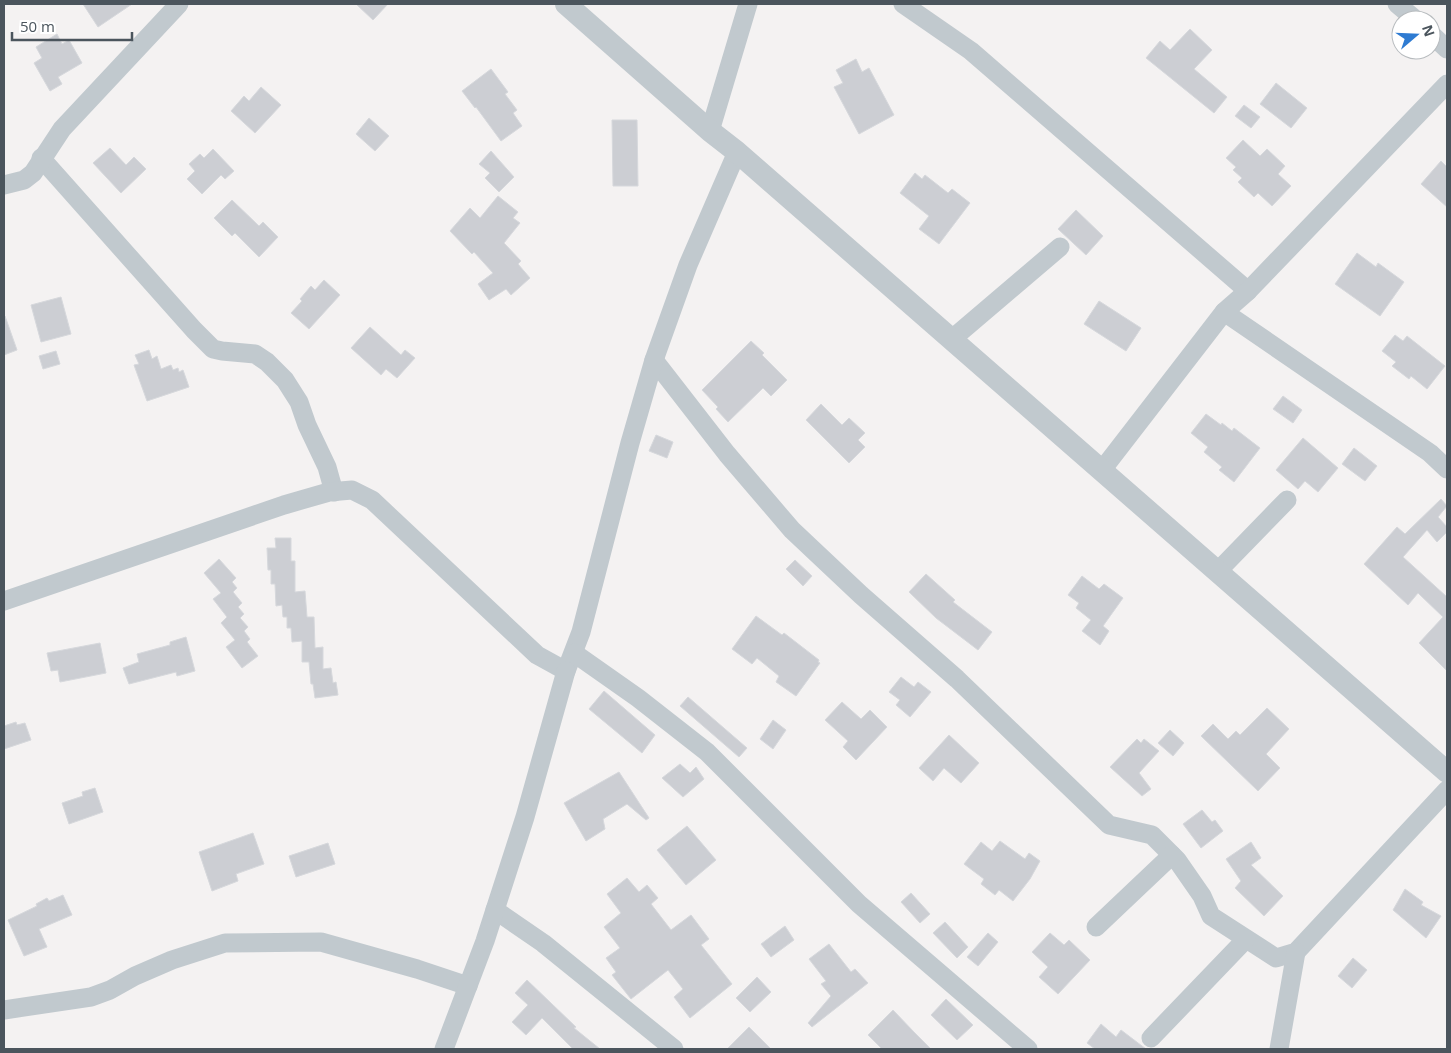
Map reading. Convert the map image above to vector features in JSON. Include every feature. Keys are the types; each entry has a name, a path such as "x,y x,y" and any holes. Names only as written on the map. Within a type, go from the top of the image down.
{"street":[{"path":"4,185 24,180 33,172 62,130 179,4"},
{"path":"566,4 710,132 737,152 1447,772"},
{"path":"710,132 748,4"},
{"path":"903,4 971,51 1248,291"},
{"path":"1102,470 1224,312 1248,291 1447,84"},
{"path":"444,1049 495,910 525,816 566,671 581,632 630,443 654,360 688,265 737,152"},
{"path":"41,158 213,349 255,354 267,362 285,380 299,402 307,425 327,467 334,492"},
{"path":"952,339 1060,247"},
{"path":"1224,312 1430,452 1447,469"},
{"path":"654,360 727,454 792,530 861,595 957,679 1109,824 1152,834 1172,855 1202,896 1211,916 1276,958 1296,952 1447,790"},
{"path":"4,601 284,505 334,492 352,490 372,500 537,655 566,671"},
{"path":"1218,571 1288,500"},
{"path":"574,652 638,698 707,752 859,904 1028,1049"},
{"path":"1096,927 1172,855"},
{"path":"495,910 574,967 674,1049"},
{"path":"1151,1038 1246,939"},
{"path":"4,1010 92,996 110,990 135,976 172,960 225,943 322,942 417,969 468,986"},
{"path":"1279,1049 1296,952"}],"building":[{"path":"83,4 132,4 98,27"},
{"path":"356,4 388,4 373,20"},
{"path":"1190,29 1212,50 1194,69 1227,97 1214,113 1146,58 1160,41 1170,50"},
{"path":"57,34 62,44 69,40 82,63 58,77 62,84 50,91 34,63 42,58 36,47"},
{"path":"856,59 862,72 869,68 894,115 859,134 834,87 843,83 836,70"},
{"path":"491,69 508,92 505,94 517,110 513,113 522,126 501,141 462,91"},
{"path":"1276,83 1307,108 1291,128 1260,104"},
{"path":"261,87 281,105 255,133 231,111 244,96 249,101"},
{"path":"1244,105 1260,117 1251,128 1235,116"},
{"path":"369,118 389,136 375,151 356,134"},
{"path":"612,120 637,120 638,186 613,186"},
{"path":"1243,140 1260,156 1267,149 1285,166 1278,174 1291,186 1272,206 1258,193 1254,197 1238,182 1242,178 1233,170 1236,167 1226,158"},
{"path":"110,148 126,165 134,157 146,169 121,193 93,163"},
{"path":"213,149 234,171 225,179 221,175 202,194 187,179 195,171 189,164 200,154 204,158"},
{"path":"491,151 514,177 499,192 485,178 490,173 479,164"},
{"path":"1441,161 1447,167 1447,207 1421,184"},
{"path":"915,173 922,179 925,175 948,193 952,189 970,203 939,244 919,229 929,216 900,193"},
{"path":"498,196 518,212 513,218 520,223 504,243 521,261 518,264 530,278 511,295 506,289 489,300 478,284 493,273 474,252 472,254 450,231 470,208 480,218"},
{"path":"232,200 259,226 263,222 278,237 259,257 235,233 232,236 214,218"},
{"path":"1076,210 1103,236 1086,255 1058,229"},
{"path":"1357,253 1376,267 1378,263 1404,282 1380,316 1335,284"},
{"path":"324,280 340,295 309,329 291,313 302,301 300,299 311,286 315,290"},
{"path":"61,297 71,334 41,342 31,305"},
{"path":"1099,301 1141,328 1126,351 1084,324"},
{"path":"4,317 17,350 4,355"},
{"path":"370,327 401,355 405,350 415,358 397,378 386,369 381,375 351,348"},
{"path":"1395,335 1403,341 1407,336 1445,366 1427,389 1411,376 1409,379 1392,366 1396,362 1382,351"},
{"path":"751,341 787,380 771,396 763,388 728,422 716,409 718,407 702,390"},
{"path":"149,350 152,359 157,356 161,369 171,365 173,370 178,368 179,372 183,370 189,387 147,401 134,365 139,364 135,355"},
{"path":"56,351 60,364 43,369 39,356"},
{"path":"1283,396 1302,410 1293,423 1273,409"},
{"path":"821,404 842,425 849,418 865,433 858,440 865,447 849,463 806,420"},
{"path":"1206,414 1232,431 1234,428 1260,448 1234,482 1219,470 1222,467 1204,452 1208,447 1191,433"},
{"path":"656,435 673,442 667,458 649,451"},
{"path":"1303,438 1338,468 1318,492 1305,481 1298,489 1276,470"},
{"path":"1354,448 1377,466 1365,481 1342,464"},
{"path":"1441,499 1447,506 1438,517 1447,527 1447,532 1437,542 1427,530 1403,557 1447,597 1447,671 1419,643 1443,617 1418,593 1408,605 1364,564 1397,527 1405,534"},
{"path":"275,538 291,538 291,561 295,561 295,592 305,591 307,617 314,617 315,648 323,647 323,669 331,668 333,683 336,682 338,695 315,698 313,684 311,684 309,662 302,662 302,641 292,642 291,628 287,628 287,617 283,617 282,605 276,606 275,584 271,584 271,570 268,570 267,548 276,548"},
{"path":"219,559 236,578 232,582 237,588 233,592 242,603 238,607 244,614 240,618 248,627 244,631 250,639 247,642 258,656 242,668 226,647 235,640 221,623 227,617 213,599 221,593 204,573"},
{"path":"795,560 812,576 803,586 786,569"},
{"path":"926,574 955,600 953,602 992,632 978,650 936,618 909,592"},
{"path":"1082,576 1099,589 1104,584 1123,598 1103,626 1109,631 1100,645 1082,631 1091,620 1076,608 1079,603 1068,595"},
{"path":"756,616 782,635 784,633 819,660 818,662 820,663 796,696 776,682 779,676 757,658 752,664 732,649"},
{"path":"186,637 195,671 177,676 176,672 129,684 123,668 139,662 137,654 170,645 170,642"},
{"path":"100,643 106,673 60,682 58,670 51,671 47,653"},
{"path":"901,677 914,687 918,682 931,692 910,717 896,705 900,700 889,692"},
{"path":"604,691 655,735 642,753 589,709"},
{"path":"688,697 747,748 739,757 680,706"},
{"path":"842,702 861,719 870,710 887,727 856,760 843,747 848,741 825,720"},
{"path":"1267,708 1289,729 1266,754 1280,768 1258,791 1201,736 1213,724 1228,739 1236,731 1240,735"},
{"path":"773,720 786,730 773,749 760,739"},
{"path":"16,722 17,725 25,723 31,740 4,749 4,726"},
{"path":"1170,730 1184,743 1173,756 1158,743"},
{"path":"949,735 979,763 961,783 944,768 933,781 919,768"},
{"path":"1137,739 1141,743 1144,739 1159,751 1139,773 1151,789 1142,796 1110,767"},
{"path":"680,764 690,773 696,767 704,779 683,797 662,778"},
{"path":"619,772 649,818 646,820 627,804 603,819 605,829 586,841 564,803"},
{"path":"95,788 103,812 69,824 62,803 83,796 82,792"},
{"path":"1202,810 1212,822 1215,820 1223,831 1201,848 1183,824"},
{"path":"687,826 716,860 686,885 657,850"},
{"path":"253,833 264,864 236,874 238,881 212,891 199,852"},
{"path":"1000,841 1025,859 1029,853 1040,861 1030,879 1013,901 999,890 995,895 981,884 984,879 964,864 981,842 992,851"},
{"path":"1251,842 1261,858 1251,865 1283,896 1264,916 1235,888 1241,881 1226,859"},
{"path":"328,843 335,864 296,877 289,856"},
{"path":"627,878 639,892 647,885 658,898 651,904 671,930 691,915 709,939 701,945 732,984 690,1018 674,997 683,989 668,970 631,999 612,975 616,972 606,958 620,948 604,927 621,913 607,894"},
{"path":"1405,889 1423,902 1421,905 1441,916 1426,938 1393,910"},
{"path":"911,893 930,914 920,923 901,902"},
{"path":"63,895 72,915 39,929 47,947 24,956 8,920 37,906 36,904 47,898 49,901"},
{"path":"945,922 968,947 957,958 933,933"},
{"path":"785,926 794,940 771,957 761,944"},
{"path":"988,933 998,942 978,966 967,957"},
{"path":"1050,933 1064,945 1069,940 1090,960 1058,994 1039,977 1048,967 1032,952"},
{"path":"829,944 851,972 855,969 868,983 812,1027 808,1023 831,996 821,984 826,981 809,959"},
{"path":"1353,958 1367,970 1352,988 1338,976"},
{"path":"757,977 771,992 750,1012 736,998"},
{"path":"527,980 576,1027 574,1028 600,1049 573,1049 542,1018 526,1035 512,1022 528,1005 515,993"},
{"path":"946,999 973,1025 957,1040 931,1015"},
{"path":"893,1010 931,1049 882,1049 868,1035"},
{"path":"1101,1024 1116,1037 1121,1030 1146,1049 1095,1049 1087,1043"},
{"path":"749,1027 771,1049 727,1049"}]}
